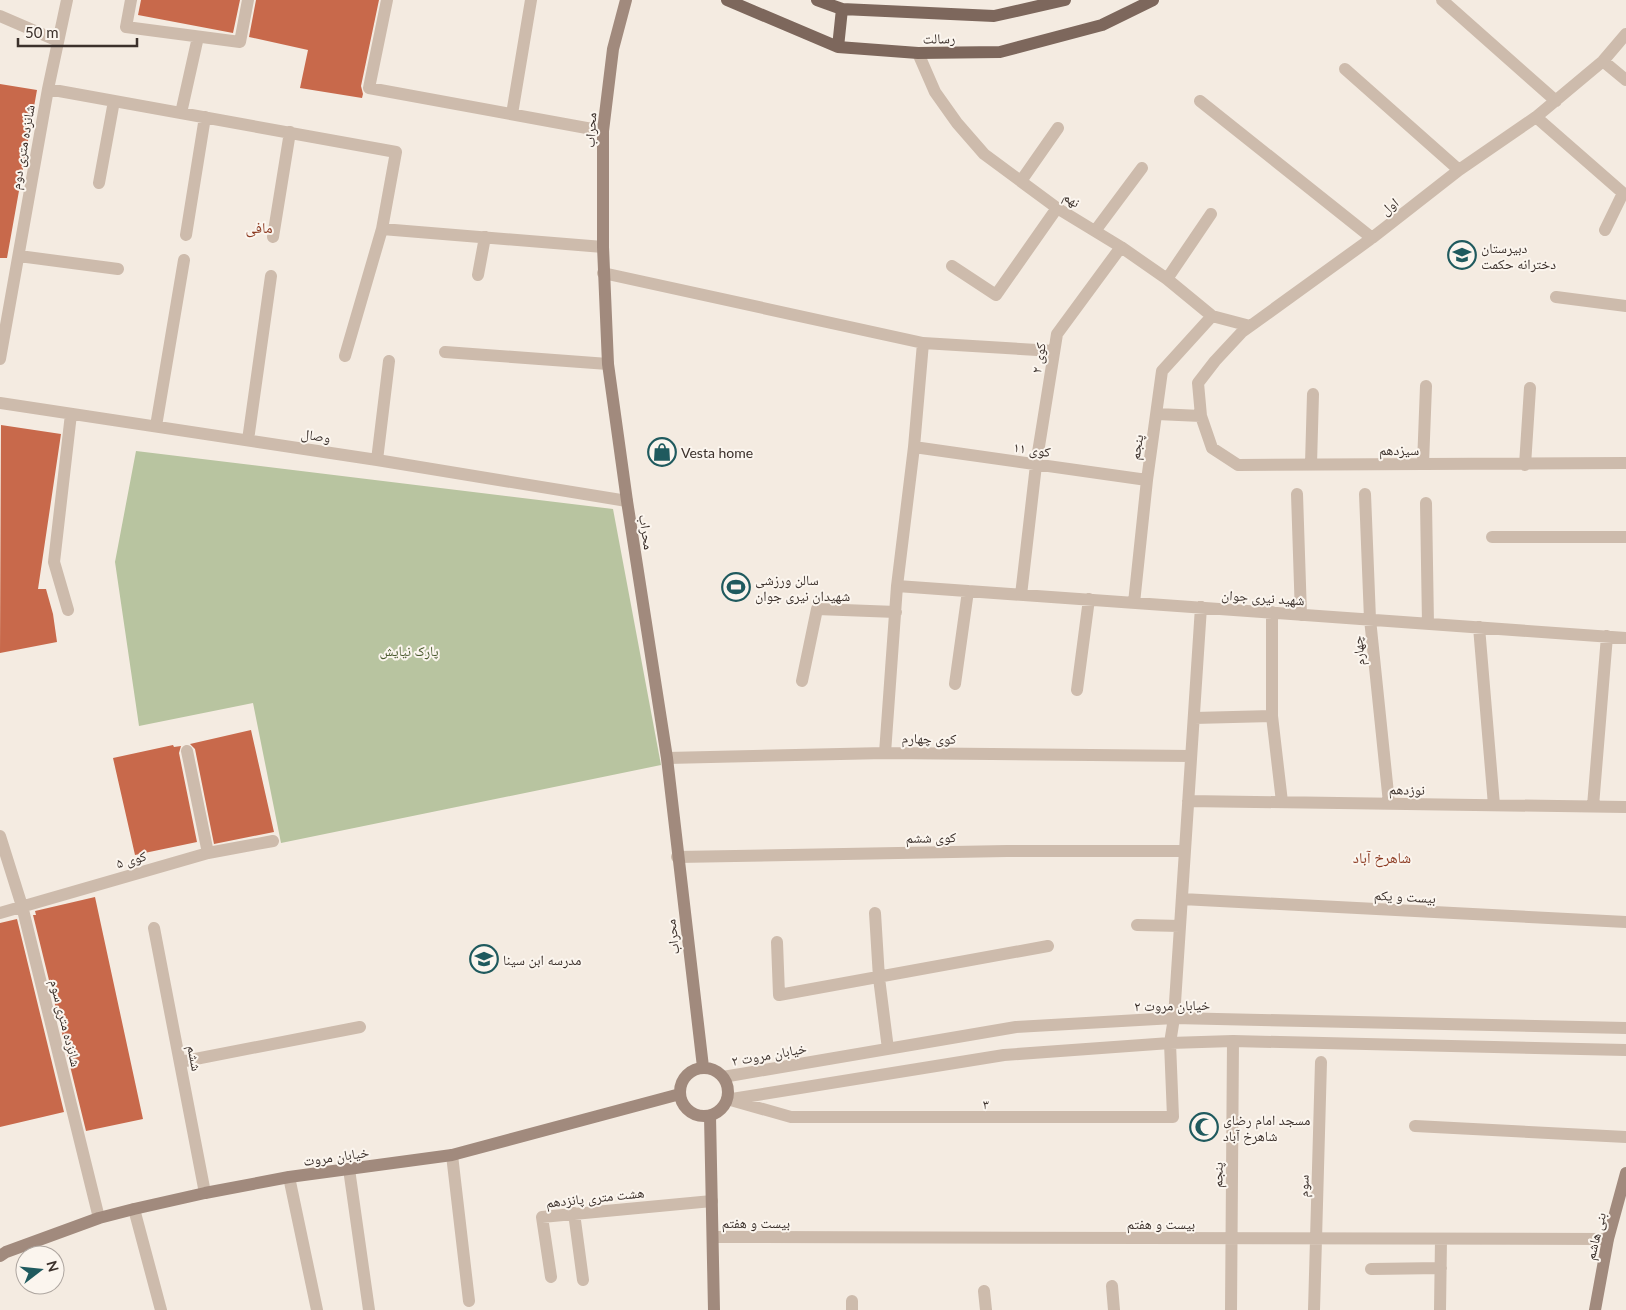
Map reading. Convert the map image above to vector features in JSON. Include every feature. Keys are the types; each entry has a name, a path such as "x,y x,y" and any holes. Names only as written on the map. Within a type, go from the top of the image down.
{"main road":[{"name":"رسالت","path":"727,0 838,47 918,53 1000,52 1102,25 1152,0"},
{"name":"رسالت","path":"817,0 842,9 994,16 1066,0"},
{"path":"838,47 842,9"}],"street":[{"name":"شانزده متری دوم","path":"0,359 48,89 67,0"},
{"path":"131,0 126,27 240,42 248,0"},
{"path":"387,0 369,88 603,131"},
{"path":"512,114 532,0"},
{"name":"محراب","path":"626,0 613,48 603,131 602,247 608,364 667,758 677,857 703,1067"},
{"path":"1442,0 1556,101"},
{"path":"0,16 58,41"},
{"name":"اول","path":"1201,416 1198,383 1242,332 1372,238 1459,170 1536,117 1603,61 1626,34"},
{"path":"180,113 198,37"},
{"name":"نهم","path":"918,53 936,92 957,123 984,154 1057,208 1095,230 1167,279 1212,316 1250,326"},
{"path":"1603,61 1626,80"},
{"path":"1345,69 1459,170"},
{"path":"48,89 396,152 382,229 345,356"},
{"path":"99,183 114,101"},
{"path":"1200,101 1372,238"},
{"path":"186,235 205,117"},
{"path":"1536,117 1623,193 1605,230"},
{"path":"1021,181 1058,128"},
{"path":"274,237 290,132"},
{"path":"1095,230 1142,168"},
{"path":"952,266 996,295 1057,208"},
{"path":"1167,279 1211,214"},
{"path":"382,229 602,247"},
{"path":"478,275 485,237"},
{"name":"کوی ۲","path":"1021,594 1036,465 1057,334 1121,247"},
{"path":"19,256 118,269"},
{"path":"156,426 184,260"},
{"path":"603,273 923,343 1054,351"},
{"path":"248,440 272,276"},
{"path":"1556,298 1626,306"},
{"name":"پنجم","path":"1134,602 1146,480 1162,371 1212,316"},
{"path":"886,753 898,586 914,447 923,343"},
{"path":"445,352 608,364"},
{"path":"377,460 389,361"},
{"path":"1423,464 1426,386"},
{"path":"1525,464 1530,388"},
{"path":"1311,464 1313,394"},
{"name":"وصال","path":"0,403 377,460 627,501"},
{"path":"68,610 54,562 72,414"},
{"path":"1156,414 1201,416"},
{"name":"سیزدهم","path":"1201,416 1212,448 1238,465 1626,463"},
{"name":"کوی ۱۱","path":"914,447 1146,480"},
{"path":"1297,494 1301,615"},
{"name":"چهارم","path":"1365,494 1370,619 1389,804"},
{"path":"1426,503 1428,624"},
{"path":"1492,537 1626,537"},
{"name":"شهید نیری جوان","path":"898,586 1626,638"},
{"path":"955,684 968,591"},
{"path":"1077,690 1088,599"},
{"path":"1170,1043 1174,1018 1201,608"},
{"path":"802,681 818,609 896,612"},
{"path":"1272,612 1272,716 1282,802"},
{"path":"1479,627 1494,805"},
{"path":"1593,806 1607,636"},
{"path":"1194,718 1272,716"},
{"path":"187,751 208,853"},
{"name":"کوی چهارم","path":"667,758 886,753 1191,756"},
{"name":"نوزدهم","path":"1188,801 1626,807"},
{"name":"شانزده متری سوم","path":"0,836 22,906 99,1218"},
{"name":"کوی ۵","path":"0,913 208,853 273,841"},
{"name":"کوی ششم","path":"677,857 997,851 1185,850"},
{"name":"بیست و یکم","path":"1182,899 1626,922"},
{"path":"875,913 879,978 888,1048"},
{"path":"1137,924 1180,926"},
{"name":"ششم","path":"154,928 205,1193"},
{"path":"777,942 779,995 1048,946"},
{"name":"خیابان مروت ۲","path":"723,1076 1016,1027 1174,1018 1626,1028"},
{"path":"180,1062 360,1027"},
{"path":"727,1099 1004,1056 1170,1043 1233,1041 1626,1050"},
{"name":"پنجم","path":"1231,1310 1233,1041"},
{"name":"۳","path":"727,1099 791,1117 1173,1117 1170,1043"},
{"name":"سوم","path":"1314,1310 1320,1062"},
{"path":"703,1067 718,1071 723,1076 729,1091 724,1107 710,1116 694,1114 687,1109 682,1102 680,1086 688,1073 703,1067"},
{"name":"خیابان مروت","path":"2,1250 99,1218 134,1209 205,1193 289,1178 452,1155 680,1094"},
{"path":"710,1116 714,1237 714,1310"},
{"path":"1415,1126 1626,1137"},
{"path":"452,1155 469,1300"},
{"path":"349,1169 369,1310"},
{"name":"بنی هاشم","path":"1593,1309 1608,1239 1622,1206 1626,1173"},
{"path":"289,1178 317,1310"},
{"name":"هشت متری پانزدهم","path":"551,1278 542,1217 712,1200"},
{"path":"134,1209 161,1310"},
{"path":"574,1213 583,1280"},
{"name":"بیست و هفتم","path":"714,1237 1608,1239"},
{"path":"1440,1310 1442,1238"},
{"path":"1371,1270 1441,1268"},
{"path":"1112,1286 1114,1310"},
{"path":"984,1291 986,1310"}],"green space":[{"name":"پارک نیایش","path":"136,451 613,509 661,765 281,843 253,703 139,726 115,562"}],"building":[{"path":"141,0 240,0 233,33 138,15"},
{"path":"256,0 379,0 361,86 362,98 300,88 308,50 249,37"},
{"path":"0,84 37,90 7,258 0,258"},
{"path":"1,425 61,434 38,589 46,589 53,614 57,642 0,653"},
{"path":"251,730 274,832 214,844 195,749 190,744"},
{"path":"173,745 174,747 181,746 179,753 197,842 135,855 113,758"},
{"path":"95,897 143,1119 86,1131 33,915 36,915 35,911"},
{"path":"17,919 64,1112 0,1127 0,923"}],"place":[{"name":"دبیرستان دخترانه حکمت","path":"1462,255"},
{"name":"Vesta home","path":"662,452"},
{"name":"سالن ورزشی شهیدان نیری جوان","path":"736,587"},
{"name":"مدرسه ابن سینا","path":"484,959"},
{"name":"مسجد امام رضای شاهرخ آباد","path":"1204,1127"}],"district":[{"name":"مافی","path":"259,227"},
{"name":"شاهرخ آباد","path":"1382,857"}]}
